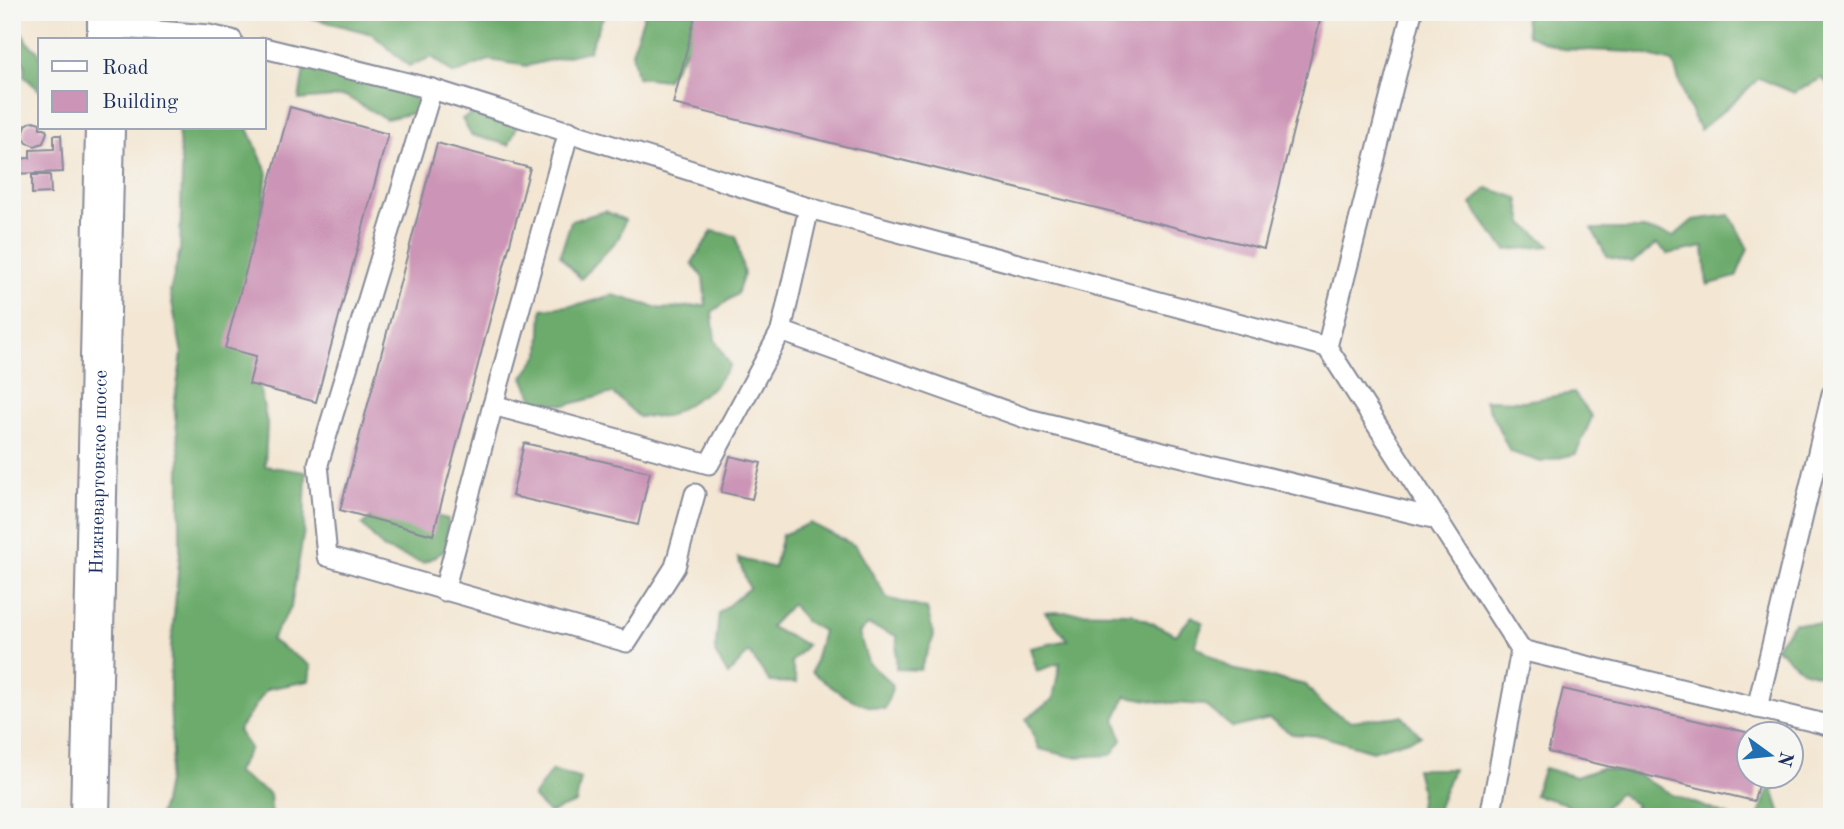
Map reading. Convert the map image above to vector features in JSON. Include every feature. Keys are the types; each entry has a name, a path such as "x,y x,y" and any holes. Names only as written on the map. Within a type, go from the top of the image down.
{"street":[{"name":"Нижневартовское шоссе","path":"90,817 105,130"}],"lane":[{"path":"1327,348 1412,12"},
{"path":"107,26 223,38"},
{"path":"266,48 432,89 809,208 1327,348 1521,650 1490,817"},
{"path":"432,89 318,464 327,556 627,642 674,567 695,494"},
{"path":"444,591 569,131"},
{"path":"493,405 709,464 781,331 809,208"},
{"path":"781,331 1028,419 1437,519"},
{"path":"1757,708 1832,394"},
{"path":"1521,650 1832,726"}],"green space":[{"path":"267,12 605,12 589,51 527,66 489,60 454,74 432,57 409,66 372,34 308,17"},
{"path":"645,12 703,12 693,40 666,80 637,77 632,52"},
{"path":"1524,12 1830,12 1832,89 1822,78 1794,93 1759,78 1700,130 1686,102 1673,62 1634,52 1562,49 1528,35"},
{"path":"12,16 29,44 38,51 38,89 24,76 25,63 12,62"},
{"path":"337,60 400,76 428,110 386,119 345,96 299,100 304,68"},
{"path":"493,103 520,119 509,145 471,135 462,119"},
{"path":"178,130 249,130 267,172 252,322 258,378 267,424 265,466 306,472 304,530 291,607 271,640 311,666 309,681 267,689 238,731 250,748 236,773 270,794 272,817 158,817 172,754 171,647 180,551 180,456 174,405 182,354 170,292 180,250 182,174"},
{"path":"1487,188 1518,198 1523,223 1550,246 1506,250 1471,204"},
{"path":"605,211 625,220 619,238 581,279 560,256 571,221"},
{"path":"1730,215 1748,249 1736,277 1707,285 1704,247 1668,254 1657,244 1632,263 1607,257 1592,229 1643,229 1674,236 1693,220"},
{"path":"712,231 736,236 744,274 737,294 712,312 715,340 730,365 714,387 669,416 639,417 613,393 566,405 534,401 523,377 540,354 542,309 583,304 613,295 662,309 706,305 703,278 692,263"},
{"path":"1574,393 1592,417 1576,454 1541,462 1510,452 1485,400 1524,401"},
{"path":"388,505 448,519 447,550 423,563 384,549 362,525"},
{"path":"810,523 856,546 887,598 927,609 934,636 920,670 896,669 897,636 868,625 859,633 868,662 893,685 885,709 856,701 837,691 812,672 823,631 805,621 792,604 770,627 807,645 791,662 797,683 770,682 749,652 728,675 715,653 719,613 749,588 738,558 774,568 782,535"},
{"path":"1045,612 1131,613 1176,635 1192,616 1203,623 1195,645 1232,669 1306,685 1322,705 1350,721 1402,716 1421,736 1372,751 1322,736 1292,734 1269,719 1233,728 1205,705 1160,702 1126,696 1115,719 1122,740 1111,755 1073,757 1039,749 1026,719 1053,699 1060,663 1037,671 1030,648 1068,640"},
{"path":"1794,623 1832,625 1832,679 1802,670 1775,647"},
{"path":"1544,768 1576,777 1601,768 1638,775 1673,795 1732,817 1630,817 1636,805 1619,793 1596,817 1581,817 1564,803 1534,795"},
{"path":"1416,769 1453,769 1437,810 1441,817 1418,817 1421,790"},
{"path":"552,770 581,779 576,803 549,813 533,797"},
{"path":"1768,790 1773,790 1782,817 1758,817"}],"building":[{"path":"696,12 1322,12 1264,249 673,104"},
{"path":"290,107 388,134 316,402 249,384 256,356 225,348"},
{"path":"33,121 38,122 38,130 46,130 43,143 35,146 27,143 23,136 26,125"},
{"path":"54,135 61,135 63,172 12,174 12,159 30,158 30,150 54,149"},
{"path":"437,143 530,168 433,535 340,510"},
{"path":"32,175 50,175 51,193 32,194"},
{"path":"524,443 650,472 638,525 512,496"},
{"path":"730,456 761,463 752,499 721,492"},
{"path":"1563,689 1736,730 1736,790 1757,790 1754,801 1548,752"}]}
